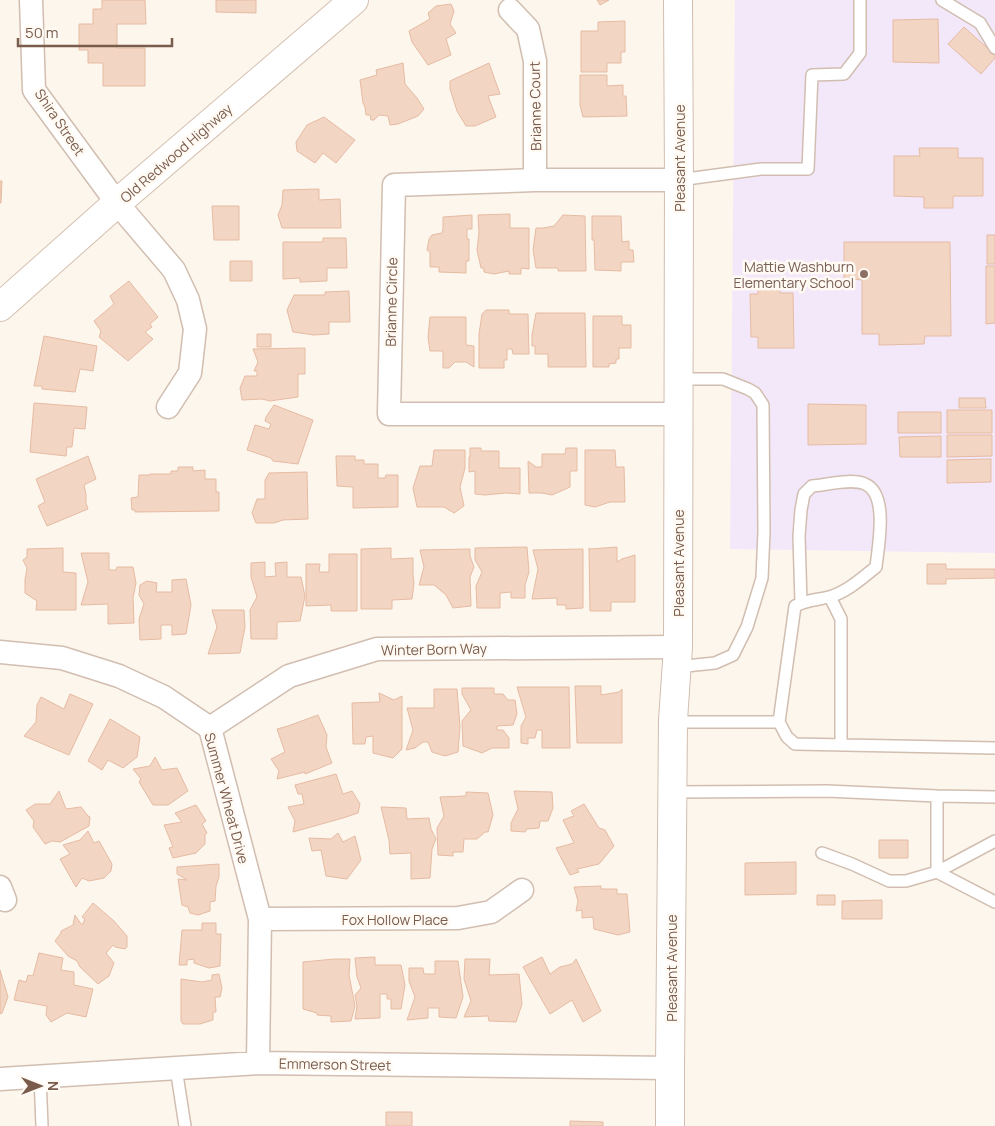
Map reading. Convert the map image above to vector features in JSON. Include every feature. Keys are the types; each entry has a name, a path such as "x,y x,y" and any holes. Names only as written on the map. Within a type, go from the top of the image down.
{"street":[{"name":"Shira Street","path":"31,0 34,90 117,203 174,270 188,300 195,330 190,373 168,407"},
{"name":"Old Redwood Highway","path":"0,307 117,203 354,0"},
{"name":"Pleasant Avenue","path":"670,1126 672,792 673,722 677,657 679,414 678,0"},
{"name":"Brianne Court","path":"510,10 528,29 535,61 535,180"},
{"name":"Brianne Circle","path":"679,180 535,180 394,185 389,414 679,414"},
{"name":"Winter Born Way","path":"210,728 290,676 377,650 677,657"},
{"name":"Summer Wheat Drive","path":"0,652 62,658 119,676 164,697 210,728 260,919 258,1063"},
{"name":"Fox Hollow Place","path":"260,919 458,918 491,912 522,890"},
{"name":"Emmerson Street","path":"0,1079 258,1063 670,1068"}],"lane":[{"path":"679,180 761,169 808,169 812,75 844,74 860,53 860,0"},
{"path":"942,0 980,23 995,48"},
{"path":"677,657 715,663 733,655 747,627 762,578 764,532 763,405 756,393 723,380 679,379"},
{"path":"801,603 799,536 804,494 812,486 852,481 866,484 880,504 876,567 850,587 830,596 795,606 779,722 787,737 795,744 995,748"},
{"path":"830,596 841,619 841,745"},
{"path":"673,722 779,722"},
{"path":"672,792 827,792 995,797"},
{"path":"937,796 937,872"},
{"path":"822,854 852,864 889,881 906,881 937,872 995,841"},
{"path":"937,872 995,902"},
{"path":"176,1068 185,1126"},
{"path":"40,1076 42,1126"}],"shaded area":[{"name":"Mattie Washburn Elementary School","path":"735,0 995,0 995,553 730,549"}],"building":[{"path":"102,0 145,0 146,24 117,24 117,48 145,48 145,86 103,86 103,63 88,63 88,50 79,50 79,24 93,24 93,9 102,9"},
{"path":"216,0 256,0 256,13 216,12"},
{"path":"597,0 609,0 600,5"},
{"path":"451,4 454,11 450,24 456,33 446,39 451,55 428,65 412,42 409,31 430,19 428,13 436,6"},
{"path":"938,19 939,63 893,62 893,20"},
{"path":"625,21 625,52 621,52 621,63 607,63 607,72 581,72 581,31 598,31 598,22"},
{"path":"964,27 995,55 995,58 981,74 948,44"},
{"path":"403,63 405,84 424,109 418,116 398,124 390,125 388,116 379,115 374,120 371,120 370,115 366,115 360,80 377,75 376,70"},
{"path":"489,63 500,94 488,96 496,117 475,126 466,126 457,111 450,89 450,81"},
{"path":"580,75 607,75 607,86 623,85 623,96 626,96 627,116 583,117 580,105"},
{"path":"324,117 355,140 336,163 323,153 315,163 297,151 296,142 307,125"},
{"path":"919,148 958,148 958,158 983,158 983,196 953,196 953,208 924,208 924,197 894,196 894,156 920,156"},
{"path":"0,181 2,181 1,203 0,203"},
{"path":"319,189 319,200 340,199 341,228 282,228 278,215 282,205 283,190"},
{"path":"212,206 239,206 239,240 214,240"},
{"path":"510,214 510,228 529,228 529,269 521,268 521,274 509,274 509,271 494,274 484,272 484,268 481,268 477,250 479,233 478,215"},
{"path":"472,215 472,229 467,229 469,261 466,261 466,273 439,272 439,267 430,267 430,252 427,250 429,239 432,235 442,233 443,217"},
{"path":"563,215 585,216 586,271 558,271 558,268 536,268 533,250 536,228 554,226"},
{"path":"592,216 621,216 622,242 629,241 629,250 633,250 634,262 621,262 621,271 595,270"},
{"path":"987,235 995,235 995,264 987,264"},
{"path":"323,238 346,238 347,268 327,268 327,281 300,282 300,278 283,279 283,242 323,242"},
{"path":"844,242 950,242 951,336 925,336 924,344 879,345 879,334 862,334 862,280 844,278"},
{"path":"230,261 252,261 252,281 230,281"},
{"path":"986,266 995,266 995,323 986,324"},
{"path":"129,281 158,317 150,324 152,327 145,332 153,339 128,361 99,337 101,331 94,321 114,304 110,296"},
{"path":"780,285 780,293 793,293 794,348 758,348 758,337 751,337 750,294 758,294 758,286"},
{"path":"349,291 350,322 329,322 329,334 314,335 293,332 287,310 294,295 325,295 325,292"},
{"path":"486,310 509,310 509,314 528,314 529,354 513,354 512,349 507,349 507,360 504,360 504,368 479,368 479,334 482,314"},
{"path":"536,313 585,313 586,367 548,367 548,354 535,354 535,346 532,346 532,335"},
{"path":"593,316 622,316 622,325 631,325 631,348 619,348 619,359 616,359 616,363 609,364 609,367 593,367"},
{"path":"430,317 466,317 466,345 474,346 474,367 466,362 455,362 449,368 443,368 443,351 430,351 428,337"},
{"path":"257,334 271,334 271,347 257,347"},
{"path":"44,336 97,346 93,371 80,369 75,392 42,389 42,386 34,386"},
{"path":"305,348 305,374 298,374 298,397 270,401 262,399 242,400 240,388 245,376 257,376 257,371 254,371 258,362 253,349"},
{"path":"959,398 985,398 986,408 959,408"},
{"path":"34,403 87,407 85,429 74,428 72,447 67,447 66,456 30,452"},
{"path":"808,404 866,405 866,444 808,445"},
{"path":"274,405 313,420 298,464 273,461 271,458 247,450 255,425 269,429 271,424 265,421"},
{"path":"947,410 992,410 992,433 947,433"},
{"path":"898,412 941,412 941,433 898,433"},
{"path":"947,435 992,435 992,456 947,457"},
{"path":"941,436 941,457 900,457 899,437"},
{"path":"470,448 481,448 481,451 499,451 499,468 520,468 520,494 475,494 475,471 469,472"},
{"path":"566,448 577,448 577,471 570,471 570,487 552,495 529,493 528,461 536,467 542,467 542,454 565,454"},
{"path":"434,450 465,450 465,468 460,487 464,506 454,513 444,507 417,507 413,488 420,466 432,466"},
{"path":"585,450 615,450 616,467 624,467 625,502 610,502 595,507 585,505"},
{"path":"88,456 96,479 84,485 88,509 47,526 38,506 45,502 36,479"},
{"path":"336,456 355,456 355,460 364,460 364,464 378,464 378,478 385,478 386,475 398,475 398,507 353,508 353,487 337,486"},
{"path":"991,459 991,482 947,483 947,460"},
{"path":"178,467 193,467 193,471 205,470 205,479 216,479 216,492 219,492 219,511 135,512 135,510 132,510 131,498 138,497 139,475 171,474 171,471 178,471"},
{"path":"307,472 308,519 256,523 252,513 257,499 265,499 265,480 269,473"},
{"path":"527,547 529,572 525,585 525,598 511,598 511,592 500,593 500,608 477,608 476,586 482,572 475,560 475,548"},
{"path":"617,547 617,562 635,555 635,602 611,602 611,611 590,611 589,548"},
{"path":"63,548 63,572 76,573 76,610 36,610 37,601 25,593 27,568 23,560 27,557 27,549"},
{"path":"391,548 391,559 413,558 414,583 412,599 392,600 392,609 361,609 361,549"},
{"path":"470,549 470,556 474,567 470,577 471,606 453,608 446,595 434,585 419,585 424,567 420,550"},
{"path":"583,549 583,608 566,609 566,605 557,605 557,598 532,599 538,569 533,550"},
{"path":"81,553 109,553 109,570 116,570 117,567 133,567 136,583 133,598 134,623 108,624 108,604 81,605 88,582"},
{"path":"329,554 357,554 357,611 331,611 331,605 306,606 306,564 320,564 319,572 329,572"},
{"path":"265,562 265,577 276,576 275,563 287,562 287,577 301,577 305,596 300,621 277,622 277,639 251,639 250,610 257,597 251,577 251,563"},
{"path":"927,564 946,564 946,569 995,569 995,578 946,579 946,584 927,584"},
{"path":"186,579 191,605 186,634 172,635 172,625 161,625 161,639 140,640 139,619 144,604 139,595 140,585 147,581 157,583 156,592 172,592 172,580"},
{"path":"212,610 244,610 245,627 240,653 208,654 217,627"},
{"path":"575,686 601,686 601,695 619,692 622,689 622,743 577,743"},
{"path":"517,687 569,687 570,748 542,748 542,730 537,730 535,738 528,738 528,744 521,743 521,726 526,717"},
{"path":"462,688 494,688 494,694 503,694 508,700 515,700 517,714 513,725 497,726 497,730 503,730 509,738 509,748 492,748 482,753 463,746 462,721 471,710 462,694"},
{"path":"434,689 457,689 460,727 458,752 445,756 432,752 428,742 423,742 415,748 406,750 413,730 407,708 434,708"},
{"path":"379,693 394,700 402,696 402,749 393,758 373,753 373,736 366,737 365,744 353,744 352,703 380,702"},
{"path":"70,694 93,704 69,755 24,736 36,722 37,705 41,697 64,709"},
{"path":"318,715 327,735 326,747 332,763 305,774 305,772 277,779 279,771 271,759 285,752 277,729"},
{"path":"110,719 140,737 137,757 123,768 108,760 102,770 88,761"},
{"path":"155,757 162,770 177,768 188,791 168,805 153,805 139,782 141,779 133,769 150,766"},
{"path":"336,774 343,794 352,791 360,804 358,813 293,832 295,821 288,807 304,804 302,794 298,794 295,785"},
{"path":"59,791 66,809 81,807 90,817 89,826 60,842 52,841 45,844 33,827 34,821 26,810 35,804 50,804"},
{"path":"514,791 552,792 553,808 548,821 540,821 539,828 527,829 525,832 511,831 511,823 518,809"},
{"path":"466,792 488,793 493,815 488,832 485,832 477,839 464,839 463,852 453,852 453,856 438,855 437,828 444,816 440,797 466,796"},
{"path":"584,804 599,828 605,830 614,846 599,864 577,869 579,872 570,875 556,848 574,843 563,820 574,816 571,811"},
{"path":"196,805 206,821 202,824 207,833 205,835 205,844 196,853 173,858 169,848 173,847 164,825 182,822 175,813"},
{"path":"381,807 406,808 407,819 429,818 431,829 436,839 432,849 430,878 411,879 411,853 390,854 389,840"},
{"path":"88,831 94,843 99,841 112,864 111,871 104,878 89,881 82,878 76,887 60,859 70,854 63,845 80,840"},
{"path":"338,833 343,842 355,836 361,860 347,879 326,876 321,850 312,851 309,838 331,839"},
{"path":"879,840 908,840 908,858 879,858"},
{"path":"796,862 796,894 745,895 745,863"},
{"path":"219,864 215,901 210,902 210,911 198,915 190,913 188,907 182,905 178,879 187,880 177,874 177,867"},
{"path":"601,886 601,889 617,889 617,894 627,894 630,932 618,935 594,929 593,917 582,918 582,910 576,911 578,901 574,887"},
{"path":"817,895 835,895 835,905 817,905"},
{"path":"882,900 882,919 842,919 842,901"},
{"path":"93,903 114,921 127,936 127,947 125,949 113,945 106,953 114,963 109,976 98,984 55,941 61,931 73,925 75,915 83,924 85,919 82,917"},
{"path":"202,923 216,923 216,934 221,934 220,966 209,968 194,963 194,959 187,960 187,965 179,965 182,930 202,930"},
{"path":"39,953 63,958 61,970 74,972 74,985 93,989 86,1017 67,1013 51,1022 46,1015 47,1006 14,1000 19,980 26,982 28,975 33,976"},
{"path":"375,957 375,965 401,965 405,985 401,1009 391,1009 391,999 387,999 387,994 380,994 380,1018 355,1019 357,1006 355,995 361,988 357,977 355,958"},
{"path":"542,957 550,974 560,967 572,964 576,959 601,1011 583,1022 572,1000 550,1014 523,967"},
{"path":"350,959 349,975 355,1006 351,1021 331,1022 331,1016 317,1015 317,1013 303,1009 303,962"},
{"path":"465,959 490,959 489,975 519,974 522,1004 516,1022 489,1021 488,1016 464,1017 471,1001 464,979"},
{"path":"435,961 458,961 463,997 456,1018 439,1017 439,1008 428,1008 428,1018 407,1020 415,997 409,981 409,968 423,968 424,974 435,974"},
{"path":"0,970 8,997 0,1014"},
{"path":"219,974 222,988 220,997 215,997 216,1012 213,1012 213,1020 200,1024 183,1024 181,1021 181,979 202,982 212,980 212,975"},
{"path":"386,1112 412,1112 412,1126 386,1126"},
{"path":"570,1121 603,1122 603,1126 570,1126"}],"place":[{"name":"Mattie Washburn Elementary School","path":"864,274"}]}
